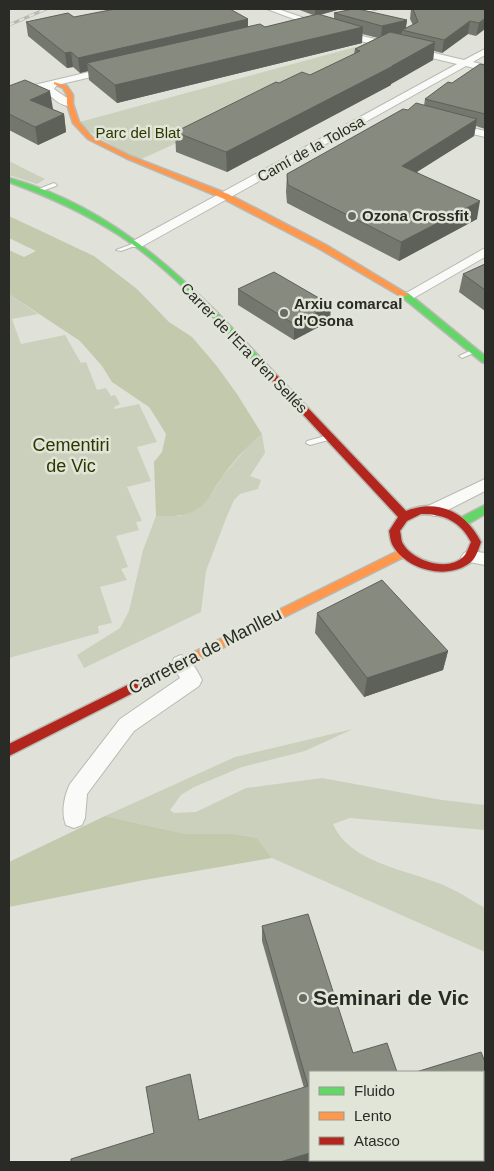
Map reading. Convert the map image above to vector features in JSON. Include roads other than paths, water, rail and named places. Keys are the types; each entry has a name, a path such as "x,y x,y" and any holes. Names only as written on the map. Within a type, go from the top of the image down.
{"street":[{"path":"271,9 374,42 485,68"},
{"path":"292,28 374,9"},
{"name":"Camí de la Tolosa","path":"136,244 485,52"},
{"path":"9,94 122,68"},
{"path":"54,83 65,87 70,95 70,104 76,123 90,138 128,157 224,196 323,247 406,296 485,360"},
{"path":"384,108 400,112"},
{"path":"441,123 485,134"},
{"name":"Carrer de l'Era d'en Sellés","path":"9,180 39,190 82,210 136,244 208,307 404,516"},
{"path":"406,296 485,252"},
{"path":"434,510 485,484"},
{"path":"464,521 485,509"},
{"path":"421,510 434,510 447,512 464,521 472,530 479,550 455,566 434,568 412,561 402,553 396,543 394,533 397,524 404,516 421,510"},
{"name":"Carretera de Manlleu","path":"9,750 181,663 365,576 402,553"},
{"path":"74,818 77,791 127,725 192,680 181,663"}],"lane":[{"path":"39,190 54,185"},
{"path":"119,250 136,244"},
{"path":"462,356 474,351"},
{"path":"310,443 329,437"}],"railway":[{"path":"9,25 46,9"}],"place":[{"name":"Ozona Crossfit","path":"352,216"},
{"name":"Arxiu comarcal d'Osona","path":"284,313"},
{"name":"Seminari de Vic","path":"303,998"}],"park label":[{"name":"Parc del Blat","path":"138,133"},
{"name":"Cementiri de Vic","path":"71,455"}]}
